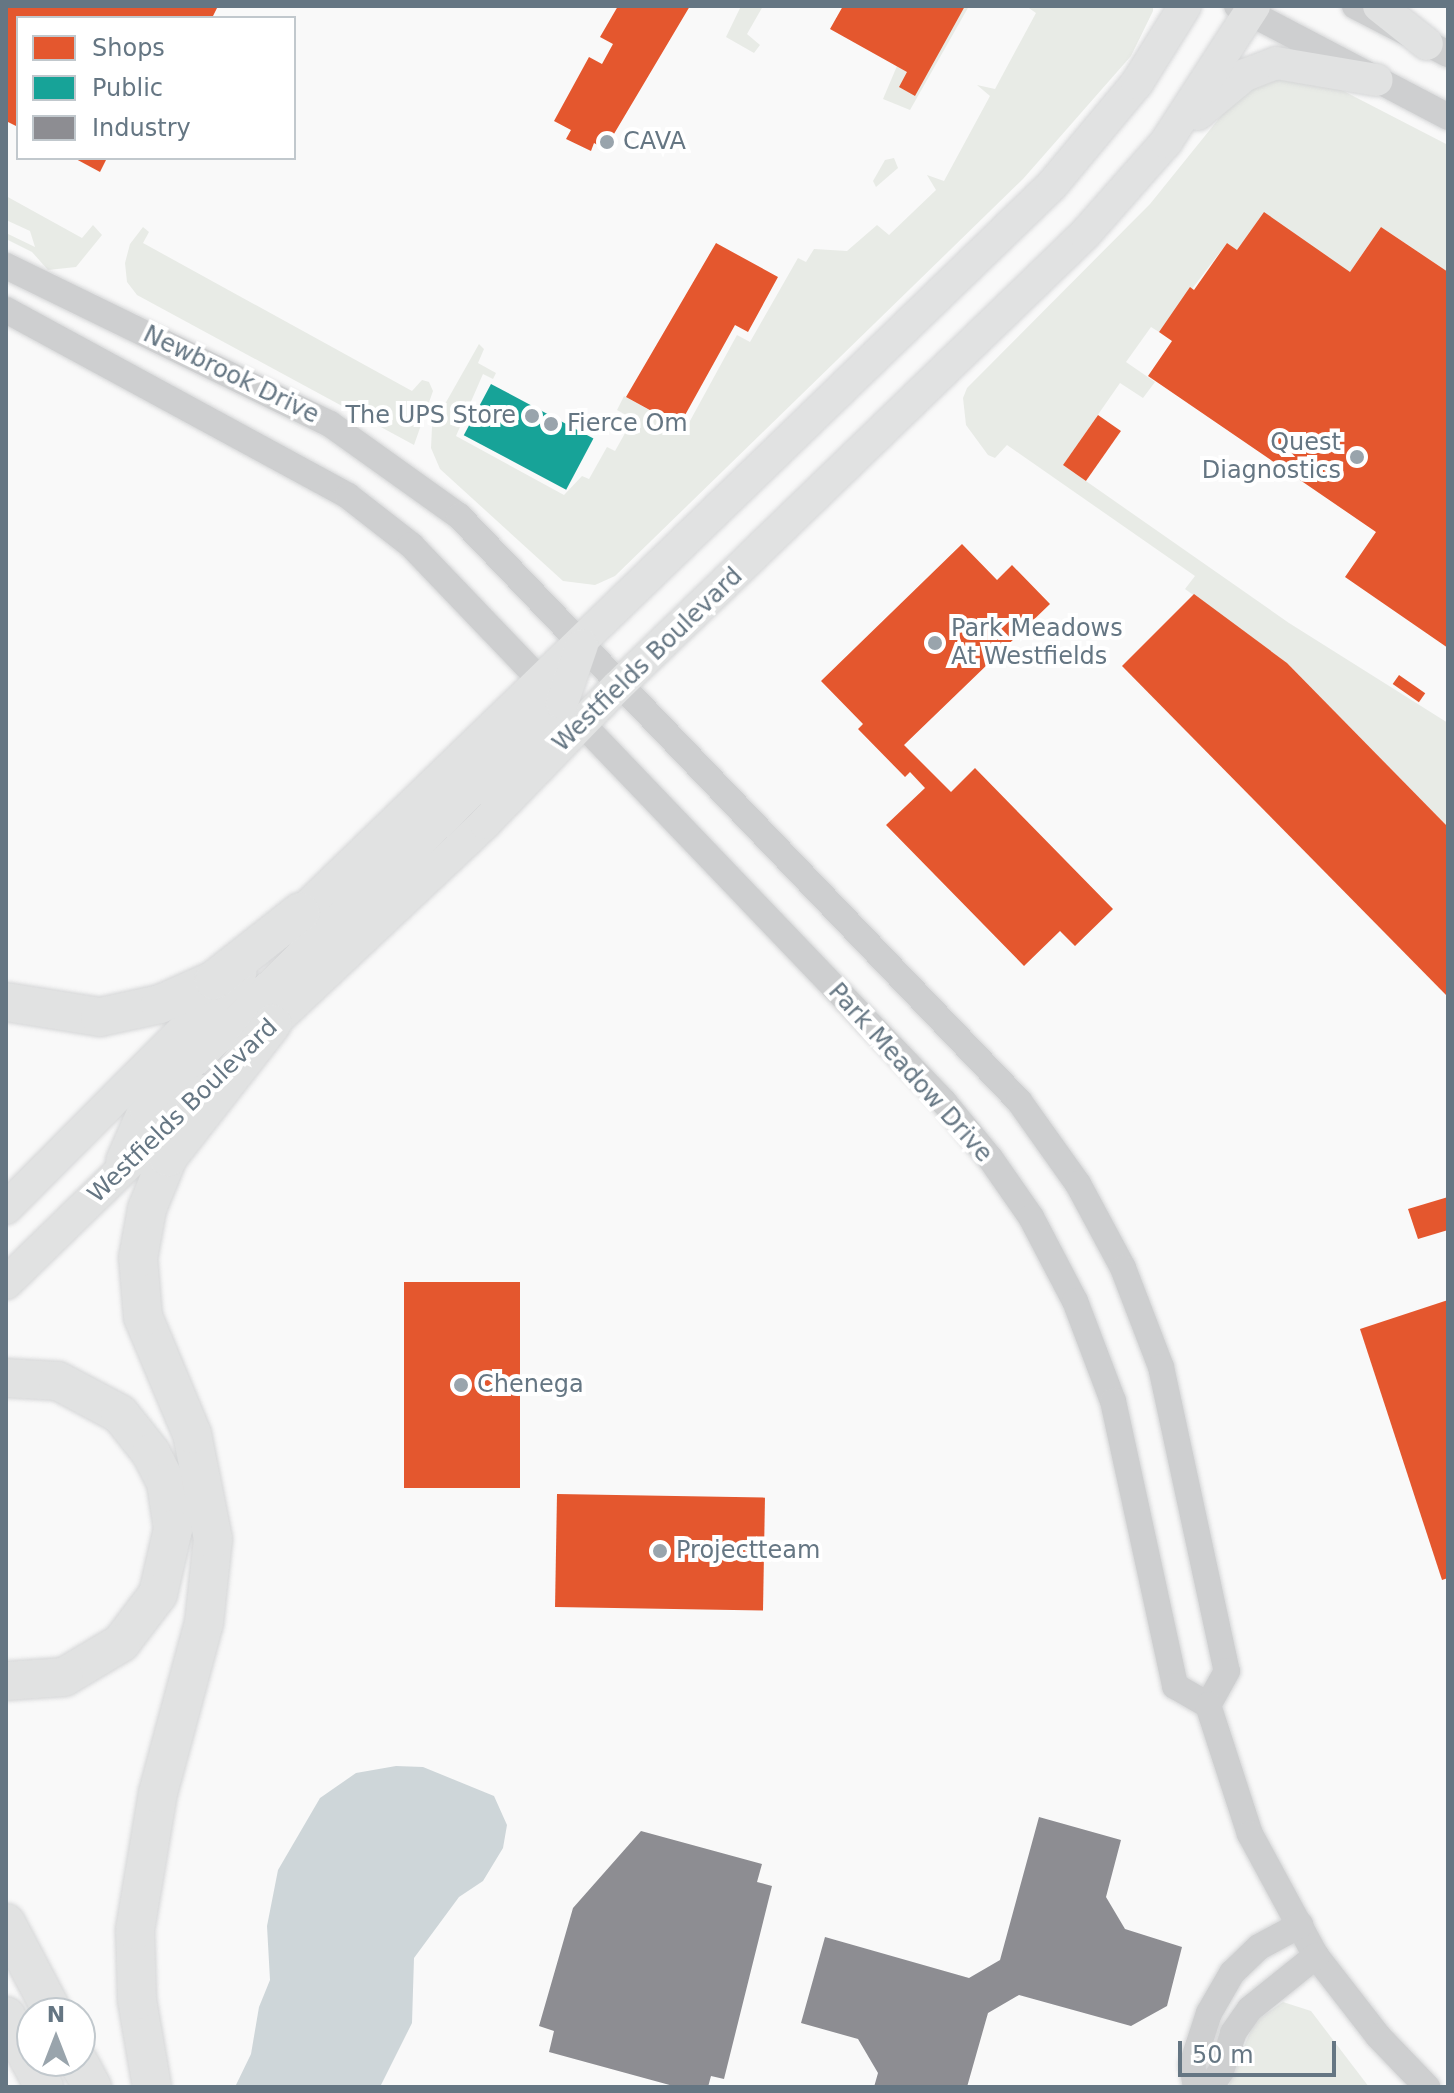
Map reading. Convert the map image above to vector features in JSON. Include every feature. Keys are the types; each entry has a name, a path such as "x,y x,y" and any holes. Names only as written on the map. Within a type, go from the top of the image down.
{"highway":[{"path":"6,1002 100,1017 160,1004 214,980 300,912"},
{"path":"152,2087 137,2000 135,1930 158,1793 204,1623 213,1539 192,1434 143,1317 138,1258 147,1209 168,1157 272,1024"},
{"path":"6,1378 58,1381 120,1414 151,1453 166,1483 173,1529 158,1594 121,1643 64,1677 6,1681"},
{"path":"6,1923 45,1997"},
{"path":"6,2016 44,2087"}],"main road":[{"path":"6,1208 300,912 540,679 582,645 1052,185 1137,83 1185,6"},
{"path":"1379,6 1438,49"},
{"name":"Westfields Boulevard","path":"6,1283 272,1024 485,823 571,713 617,687 996,322 1166,142 1247,8"},
{"path":"1166,142 1232,84 1261,67 1291,64 1377,80"},
{"path":"116,1176 145,1108 571,713 582,645"}],"street":[{"path":"1355,6 1438,49"},
{"path":"1247,8 1448,117"},
{"name":"Newbrook Drive","path":"6,266 264,389 390,463 499,552 617,687 990,1069 1078,1184 1123,1268 1161,1367 1227,1671 1208,1705"},
{"name":"Newbrook Drive","path":"6,310 348,496 411,545 571,713"},
{"name":"Park Meadow Drive","path":"571,713 944,1102 1031,1217 1075,1301 1113,1401 1175,1686 1208,1705"},
{"path":"1208,1705 1250,1834 1316,1956 1378,2036 1427,2087"},
{"path":"1196,2087 1192,2065 1209,2013 1232,1973 1259,1947 1300,1925"},
{"path":"1210,2087 1250,2009 1316,1956"}],"shaded area":[{"path":"741,6 763,6 747,34 760,45 754,53 726,37"},
{"path":"965,6 969,6 910,110 883,99 897,66"},
{"path":"1026,6 1153,6 1153,11 1131,56 1023,179 615,576 595,585 563,581 440,469 431,448 432,427 479,344 484,349 478,363 496,373 493,379 483,374 456,436 564,495 582,476 589,479 607,447 615,451 633,419 617,410 624,396 685,430 737,335 750,342 798,258 806,262 814,249 847,251 877,225 889,235 936,190 927,175 944,181 990,96 977,85 995,89 1036,13"},
{"path":"1261,78 1328,83 1448,145 1448,272 1381,227 1350,272 1237,250 1227,243 1159,332 1151,327 1126,362 1155,382 1143,398 1120,383 1063,465 1289,623 1448,723 1448,827 1287,663 1185,589 1195,576 1007,445 995,458 988,455 966,425 963,398 967,388 1150,204 1225,111"},
{"path":"894,158 898,168 876,187 873,181 885,160"},
{"path":"6,196 82,238 93,225 102,235 76,267 48,270 32,252 6,239 6,233 35,247 30,231 6,220"},
{"path":"143,227 149,232 143,243 412,391 422,380 429,382 433,391 414,445 137,295 127,282 125,263 130,244"},
{"path":"396,1766 423,1767 494,1796 507,1825 503,1848 483,1881 459,1897 414,1958 412,2023 380,2087 235,2087 251,2054 259,2007 270,1980 267,1926 278,1870 320,1798 356,1773"},
{"path":"1283,2002 1311,2011 1369,2087 1228,2087 1254,2022"}],"building: Shops":[{"path":"6,6 218,6 213,16 16,16 16,126 6,121"},
{"path":"618,6 690,6 605,149 594,143 591,151 566,139 571,130 554,121 589,57 602,64 613,44 600,37"},
{"path":"843,6 965,6 915,96 899,87 907,72 830,29"},
{"path":"78,160 106,160 100,172"},
{"name":"Quest Diagnostics","path":"1264,212 1350,272 1381,227 1448,272 1448,648 1345,577 1376,532 1148,376 1172,341 1159,332 1190,287 1194,290 1227,243 1237,250"},
{"path":"716,243 778,277 748,332 735,325 679,426 626,397"},
{"path":"1098,415 1121,431 1086,481 1063,465"},
{"path":"962,544 997,580 1012,565 1050,604 904,745 951,792 975,768 1113,909 1075,946 1060,931 1024,966 886,825 925,788 910,772 905,777 858,729 863,724 821,681"},
{"path":"1194,594 1287,663 1448,827 1448,997 1122,666"},
{"path":"1399,675 1425,693 1419,702 1393,684"},
{"path":"1448,1197 1448,1230 1418,1239 1408,1209"},
{"name":"Chenega","path":"404,1282 520,1282 520,1488 404,1488"},
{"path":"1448,1300 1448,1578 1442,1580 1360,1329"},
{"name":"Projectteam","path":"557,1494 765,1498 763,1611 555,1607"}],"building: Public":[{"path":"491,384 593,438 566,490 464,435"}],"building: Industry":[{"path":"1039,1817 1121,1840 1106,1897 1125,1929 1182,1947 1167,2006 1131,2026 1019,1995 988,2013 967,2087 874,2087 878,2073 858,2039 801,2023 825,1937 969,1978 1000,1960"},
{"path":"641,1831 762,1864 757,1882 772,1886 724,2079 711,2076 708,2087 677,2087 549,2052 554,2031 539,2026 573,1908"}],"place":[{"name":"CAVA","path":"607,142"},
{"name":"The UPS Store","path":"532,416"},
{"name":"Fierce Om","path":"551,424"},
{"name":"Quest Diagnostics","path":"1357,457"},
{"name":"Park Meadows At Westfields","path":"935,643"},
{"name":"Chenega","path":"461,1385"},
{"name":"Projectteam","path":"660,1551"}]}
